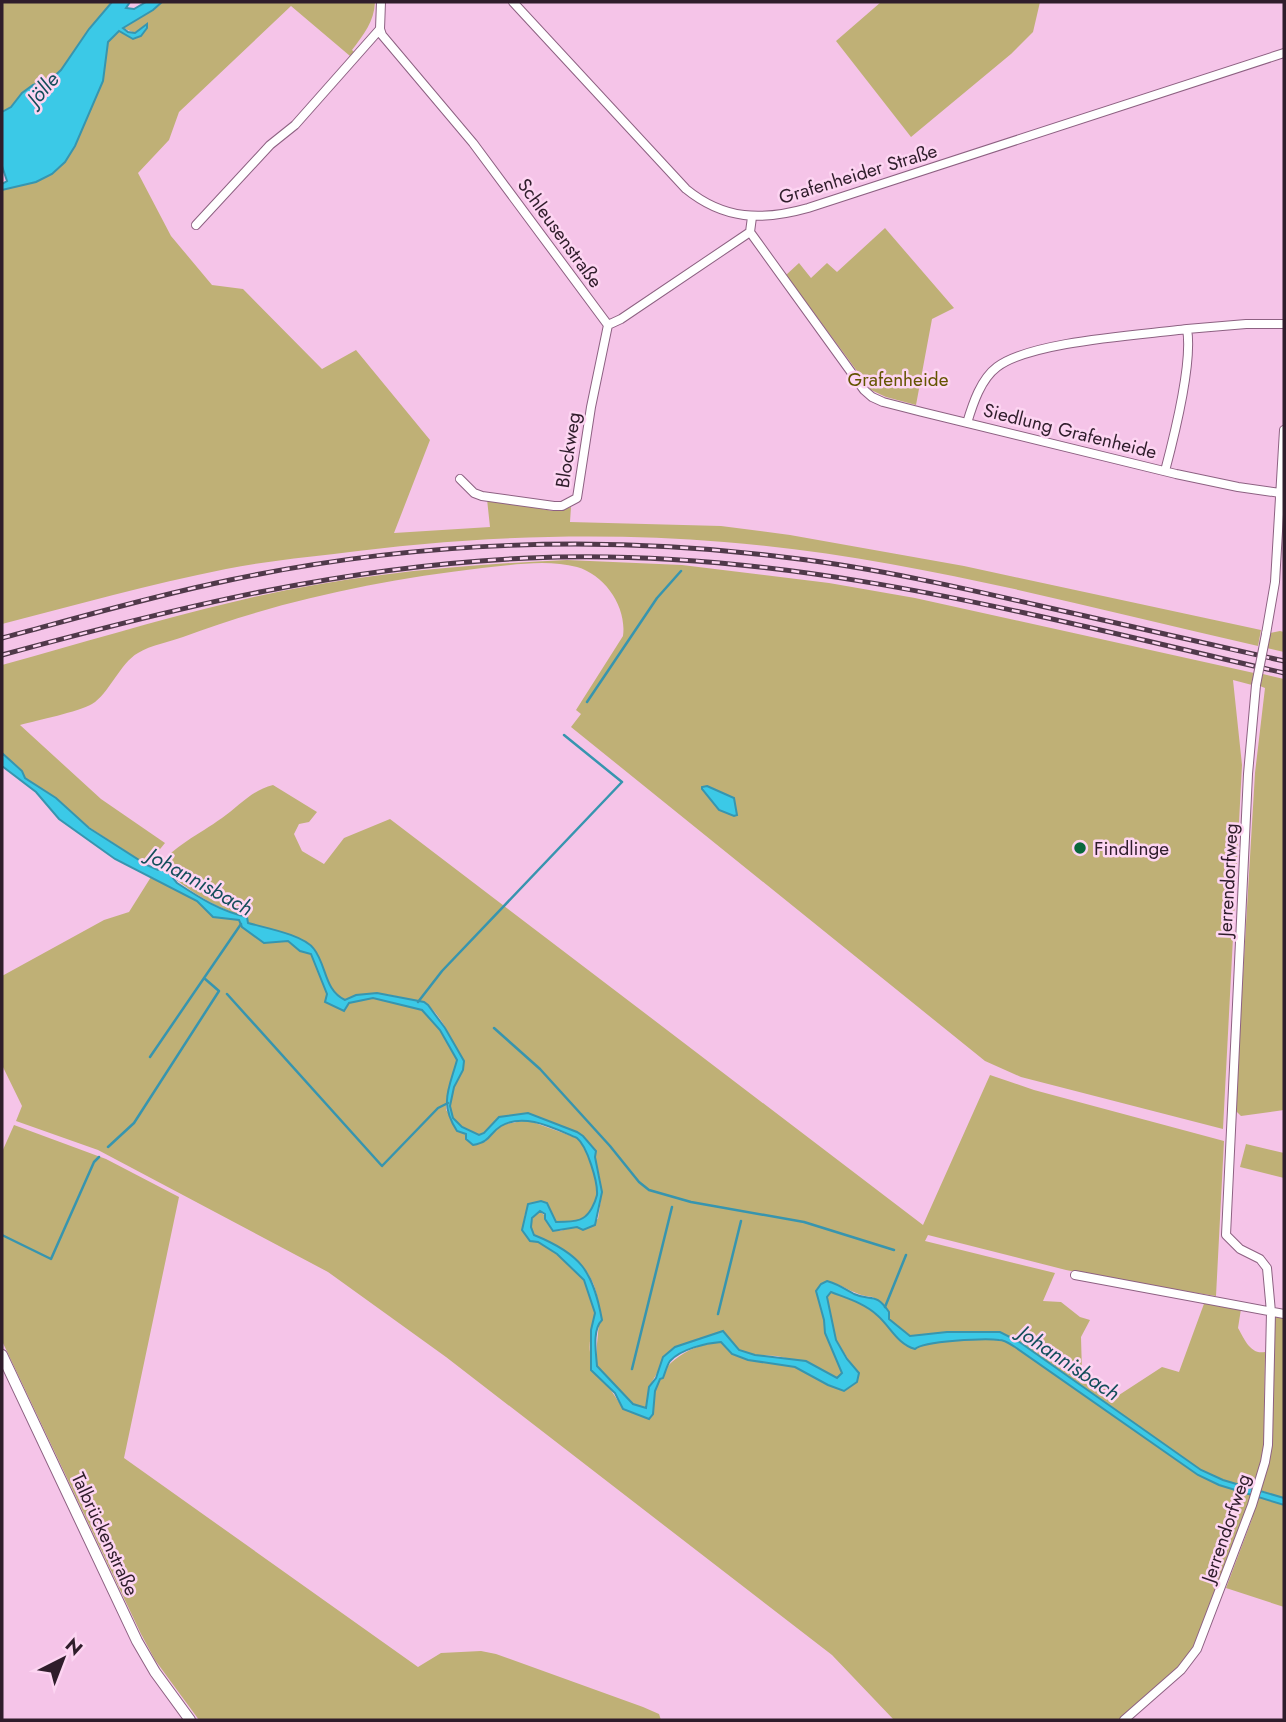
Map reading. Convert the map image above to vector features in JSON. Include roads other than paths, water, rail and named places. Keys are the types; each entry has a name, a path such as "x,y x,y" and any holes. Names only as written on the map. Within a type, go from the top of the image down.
{"main road":[{"name":"Talbrückenstraße","path":"2,1355 137,1641 155,1672 190,1720"}],"street":[{"path":"196,225 270,145 295,125 380,29 381,2"},
{"name":"Grafenheider Straße","path":"513,2 677,182 704,202 752,217 780,215 808,208 1284,53"},
{"name":"Schleusenstraße","path":"380,29 481,153 608,325"},
{"path":"608,325 621,319 750,232 752,217"},
{"name":"Siedlung Grafenheide","path":"750,232 864,390 883,402 1165,471 1280,493"},
{"name":"Siedlung Grafenheide","path":"967,423 988,376 997,367 1030,352 1187,329 1284,324"},
{"name":"Blockweg","path":"460,479 474,493 482,496 554,506 562,506 577,498 591,407 608,325"},
{"name":"Siedlung Grafenheide","path":"1165,471 1186,365 1189,342 1187,329"},
{"name":"Jerrendorfweg","path":"1124,1720 1181,1670 1198,1649 1252,1505 1268,1445 1271,1312 1267,1269 1260,1259 1240,1249 1226,1236 1248,774 1256,685 1275,582 1284,430"},
{"path":"1075,1275 1284,1314"}],"water":[{"name":"Jölle","path":"112,2 130,2 126,8 134,9 146,2 162,2 123,28 135,33 147,24 141,36 133,39 119,31 108,42 103,81 75,146 65,162 52,174 36,182 2,190 2,184 7,181 2,166 2,112 11,107 22,93 33,85 50,80 61,70 89,29"},
{"path":"2,753 22,771 25,778 56,798 89,828 147,865 172,872 177,883 219,908 247,917 248,923 284,933 309,944 338,996 345,1000 356,995 377,993 428,1005 464,1061 450,1106 453,1118 462,1127 479,1135 499,1117 528,1113 583,1136 596,1151 602,1192 595,1225 583,1230 577,1227 553,1231 545,1219 545,1214 540,1211 532,1218 531,1227 534,1235 574,1257 589,1277 602,1320 596,1335 597,1366 633,1404 646,1408 649,1387 656,1378 663,1357 675,1347 723,1331 739,1350 755,1355 806,1361 837,1378 842,1373 825,1333 816,1291 827,1281 854,1294 880,1301 889,1312 889,1319 910,1336 947,1332 1000,1332 1018,1341 1201,1470 1223,1480 1284,1498 1284,1505 1219,1485 1198,1475 1005,1341 955,1341 915,1349 898,1339 872,1311 831,1292 827,1297 836,1340 859,1373 857,1382 844,1391 795,1367 748,1360 732,1354 721,1342 694,1347 670,1361 655,1391 653,1414 649,1419 623,1409 615,1393 591,1370 591,1330 595,1313 584,1280 557,1254 538,1242 530,1241 522,1230 528,1204 541,1201 547,1203 556,1222 580,1220 592,1208 597,1195 596,1182 581,1142 540,1123 520,1121 501,1126 487,1139 473,1145 466,1139 466,1134 457,1131 448,1112 447,1096 457,1060 440,1030 422,1010 373,998 349,1003 344,1011 325,1002 327,994 311,954 300,951 288,941 264,943 242,927 239,920 213,917 197,901 115,859 59,819 36,792 2,766"},
{"path":"707,786 734,798 737,815 719,810 702,789"}],"waterway":[{"path":"587,702 657,598 681,571"},
{"path":"418,1002 442,971 622,782 564,735"},
{"name":"Johannisbach","path":"150,1057 241,924"},
{"path":"108,1147 134,1123 219,991 204,978"},
{"path":"227,994 382,1166 438,1108 448,1103"},
{"path":"494,1028 540,1069 649,1190 691,1202 804,1222 894,1250"},
{"path":"2,1235 51,1259 94,1162 99,1157"},
{"path":"632,1369 672,1207"},
{"path":"718,1314 741,1221"},
{"path":"885,1307 906,1255"}],"railway":[{"path":"2,638 172,593 299,567 439,550 580,544 721,550 854,567 979,592 1284,661"},
{"path":"2,655 198,605 328,580 461,562 625,557 720,563 815,574 909,590 1004,608 1284,673"}],"place":[{"name":"Findlinge","path":"1080,848"}],"park label":[{"name":"Grafenheide","path":"898,379"}]}
